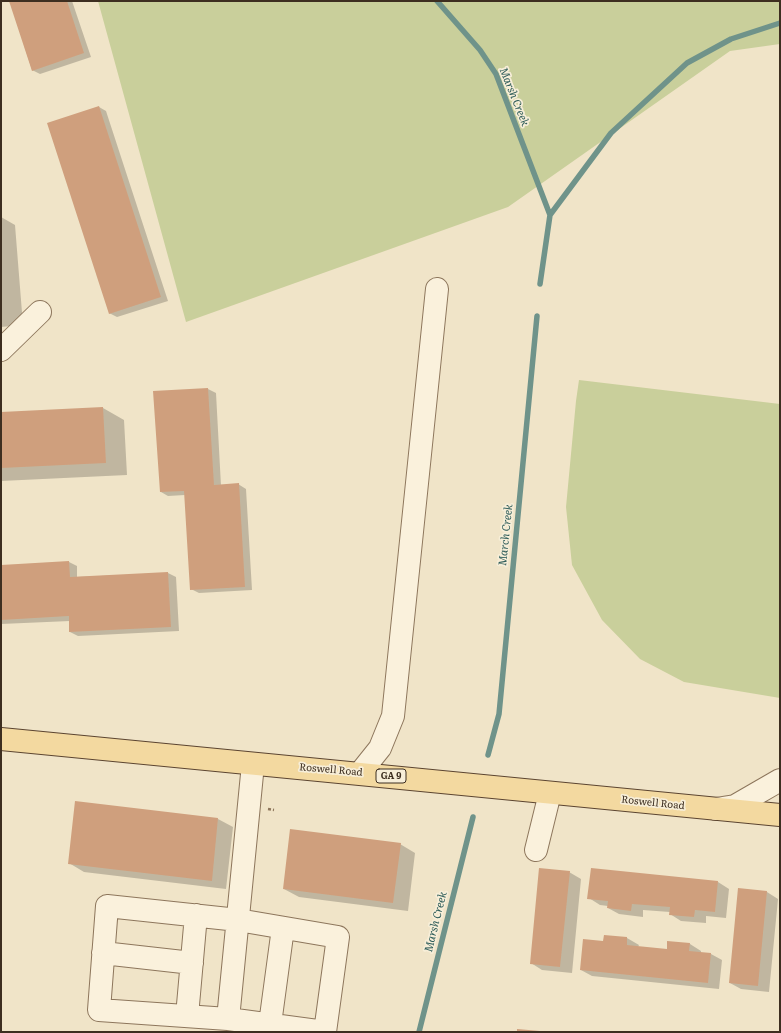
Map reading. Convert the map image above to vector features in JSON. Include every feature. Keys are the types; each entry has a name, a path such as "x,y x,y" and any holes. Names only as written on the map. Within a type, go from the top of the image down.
{"main road":[{"name":"Roswell Road","path":"1,739 780,815"}],"lane":[{"path":"360,773 380,748 393,716 437,289"},
{"path":"1,350 40,312"},
{"path":"228,1019 253,764"},
{"path":"715,809 735,806 780,780"},
{"path":"536,850 550,793"},
{"path":"107,906 238,920 338,938 325,1032 228,1019 99,1010 107,906"},
{"path":"187,1016 196,915"},
{"path":"270,1024 283,928"},
{"path":"103,953 192,963"}],"green space":[{"path":"98,1 780,1 780,44 730,51 508,207 186,322"},
{"path":"579,380 780,404 780,698 684,682 640,659 602,620 572,565 566,507"}],"building":[{"path":"9,1 67,1 84,53 32,71"},
{"path":"99,106 161,297 109,314 47,123"},
{"path":"208,388 214,485 239,483 245,587 190,590 184,491 160,492 153,391"},
{"path":"103,407 106,463 1,468 1,412"},
{"path":"69,561 70,577 168,572 171,627 69,632 69,616 1,620 1,565"},
{"path":"75,801 218,818 212,881 68,864"},
{"path":"290,829 401,843 393,903 283,889"},
{"path":"539,868 570,871 560,967 530,964"},
{"path":"591,868 718,881 715,912 695,910 694,917 669,915 670,907 632,904 631,911 607,908 608,901 587,899"},
{"path":"738,888 767,891 758,986 729,983"},
{"path":"604,935 627,937 627,945 667,949 667,941 690,943 689,951 711,953 708,983 580,970 583,939 603,941"},
{"path":"517,1029 540,1031 517,1032"}],"waterway":[{"name":"Marsh Creek","path":"437,1 480,50 496,74 550,215"},
{"path":"540,284 550,215 611,133 687,63 731,39 780,23"},
{"name":"March Creek","path":"488,755 499,714 537,316"},
{"name":"Marsh Creek","path":"419,1032 473,817"}]}
